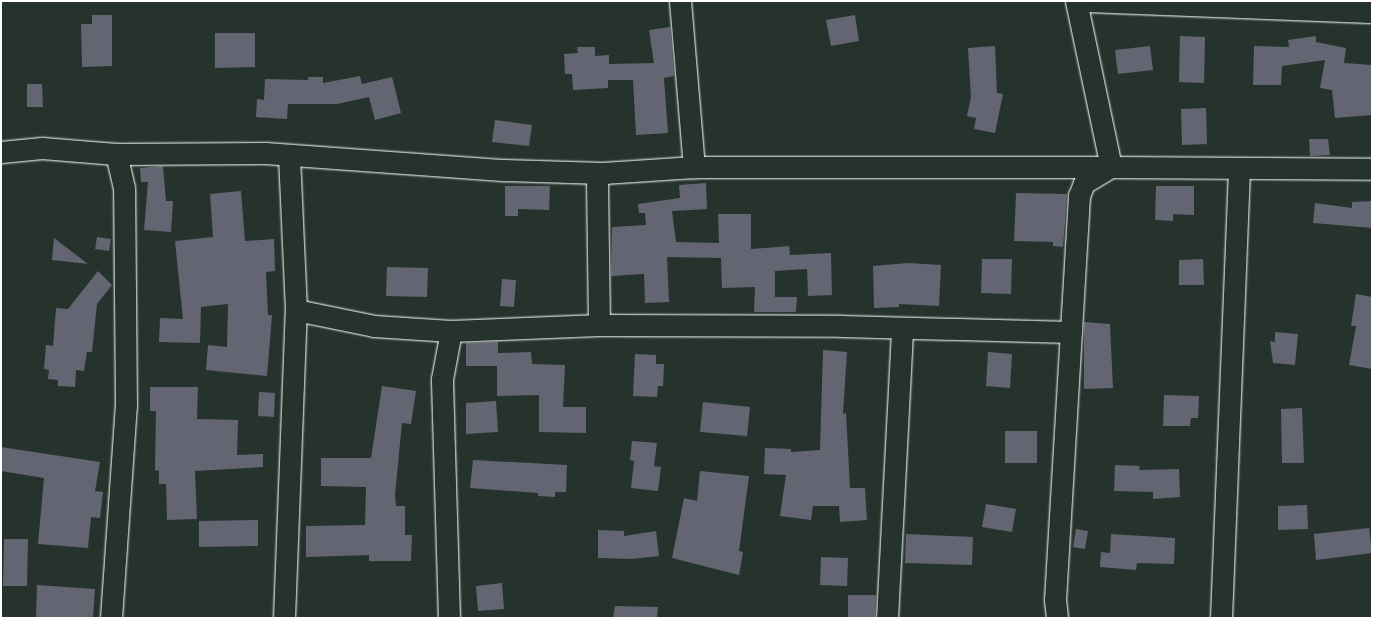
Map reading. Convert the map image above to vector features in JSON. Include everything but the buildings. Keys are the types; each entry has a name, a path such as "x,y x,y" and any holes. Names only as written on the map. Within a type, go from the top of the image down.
{"street":[{"path":"680,1 694,167"},
{"path":"1076,1 1111,167"},
{"path":"1084,1 1204,4 1372,12"},
{"path":"1,152 42,148 116,154 289,156 504,170 603,173 694,167 1372,169"},
{"path":"111,618 126,406 124,188 116,154"},
{"path":"284,618 296,310 289,156"},
{"path":"1057,618 1055,600 1079,196 1084,183 1111,167"},
{"path":"1221,618 1239,168"},
{"path":"600,325 597,180 603,173"},
{"path":"296,310 374,326 451,331 600,325 1071,332"},
{"path":"887,618 902,328"},
{"path":"449,618 442,379 451,331"}]}
